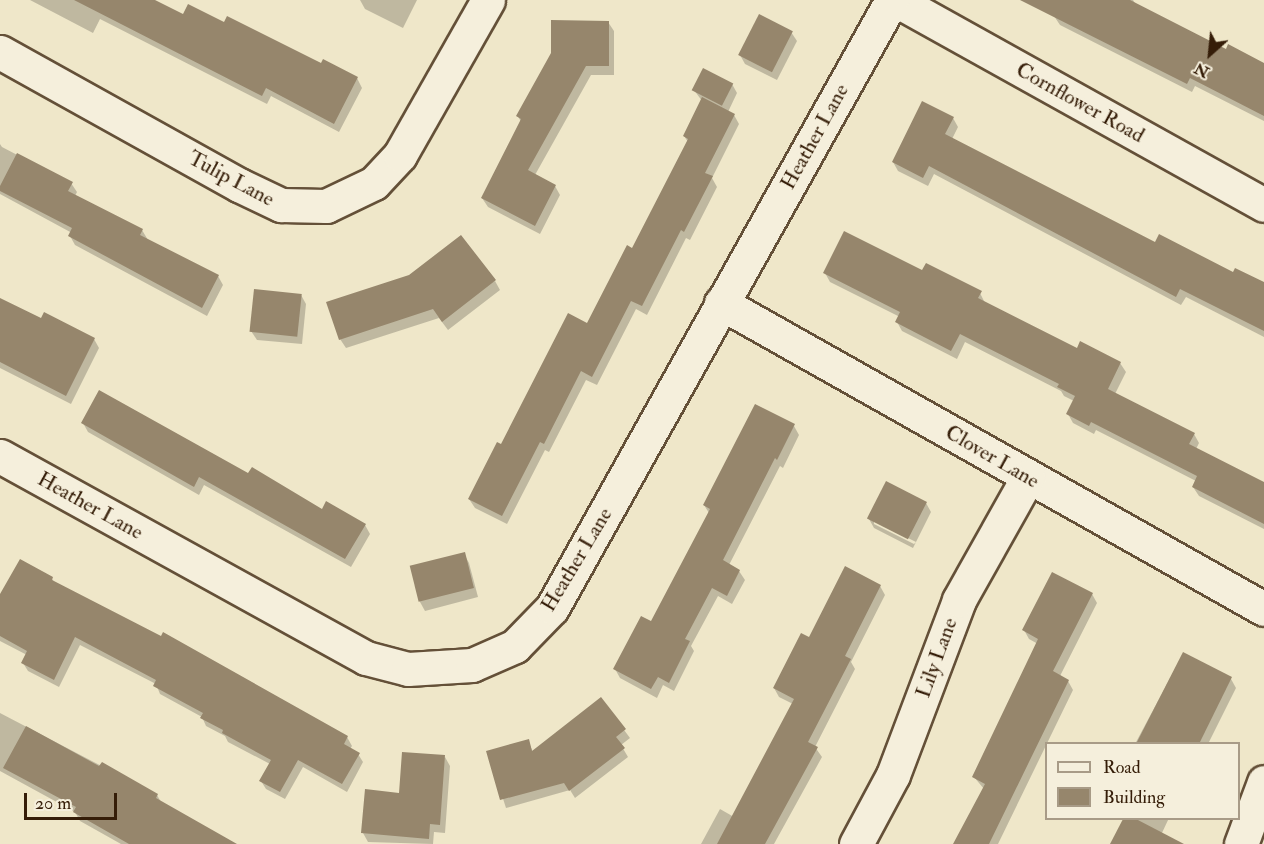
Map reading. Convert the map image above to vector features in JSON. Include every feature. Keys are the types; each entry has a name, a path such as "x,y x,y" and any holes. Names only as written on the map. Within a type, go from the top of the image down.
{"street":[{"name":"Tulip Lane","path":"0,52 239,185 281,205 326,206 374,183 400,154 488,0"},
{"name":"Cornflower Road","path":"894,0 1264,206"},
{"name":"Heather Lane","path":"0,456 366,658 408,669 472,665 515,646 552,608 721,303 894,0"},
{"name":"Clover Lane","path":"721,303 1264,609"},
{"name":"Lily Lane","path":"856,844 893,775 959,600 1028,477"},
{"path":"1241,844 1264,782"}],"building":[{"path":"74,0 155,0 183,14 188,4 224,22 227,16 321,63 323,59 358,77 334,124 266,88 262,96"},
{"path":"1020,0 1130,0 1226,49 1228,44 1264,63 1264,116 1190,78 1187,84"},
{"path":"759,14 793,31 772,72 738,55"},
{"path":"551,20 609,21 609,66 586,66 528,170 556,185 535,226 481,198 521,119 516,116 551,53"},
{"path":"703,68 733,83 722,106 692,90"},
{"path":"702,97 735,114 705,173 713,176 684,232 681,230 642,306 631,301 592,377 581,371 544,444 540,442 502,516 468,499 497,442 501,444 568,313 587,323 627,245 632,248 688,139 683,136"},
{"path":"922,101 954,117 945,134 1155,242 1159,234 1233,272 1235,268 1264,282 1264,331 1180,289 1176,297 929,166 923,178 892,162"},
{"path":"17,153 73,182 68,191 143,229 140,235 219,275 202,308 68,236 72,228 0,191 0,186"},
{"path":"844,231 922,270 926,263 982,291 978,298 1077,348 1080,341 1121,362 1108,389 1195,433 1189,444 1264,482 1264,524 1192,487 1197,476 1091,422 1089,426 1066,414 1075,396 1057,387 1059,384 960,334 951,351 895,322 900,312 823,273"},
{"path":"461,235 496,280 442,322 433,309 339,340 326,302 409,275"},
{"path":"254,289 302,294 297,337 250,332"},
{"path":"0,298 41,318 44,312 95,338 66,396 0,362"},
{"path":"99,390 248,473 252,467 322,509 326,501 366,524 345,559 199,477 194,487 81,423"},
{"path":"755,404 795,424 723,560 740,570 727,596 712,588 685,639 690,641 669,683 658,677 651,689 613,669 641,616 651,621 710,509 703,505"},
{"path":"886,481 927,502 908,539 867,518"},
{"path":"465,552 474,588 419,602 410,566"},
{"path":"20,559 53,577 52,580 161,636 163,632 348,736 344,744 360,753 342,784 298,760 280,792 259,781 271,760 200,718 203,713 153,686 156,680 75,637 54,680 21,663 27,651 0,636 0,594"},
{"path":"845,566 881,585 845,656 851,659 808,742 818,747 765,844 717,844 794,699 773,688 801,633 809,637"},
{"path":"1052,572 1093,593 1053,671 1069,680 989,844 953,844 985,784 972,777 1038,639 1022,630"},
{"path":"1183,652 1232,677 1200,742 1137,742"},
{"path":"601,697 626,729 616,737 625,748 569,791 564,783 500,800 486,751 529,739 532,751"},
{"path":"26,726 99,766 102,762 158,794 156,798 237,844 129,844 73,812 76,807 3,768"},
{"path":"402,752 445,755 440,825 430,824 429,839 361,833 365,789 399,793"},
{"path":"1122,820 1138,820 1184,844 1110,844"}]}
